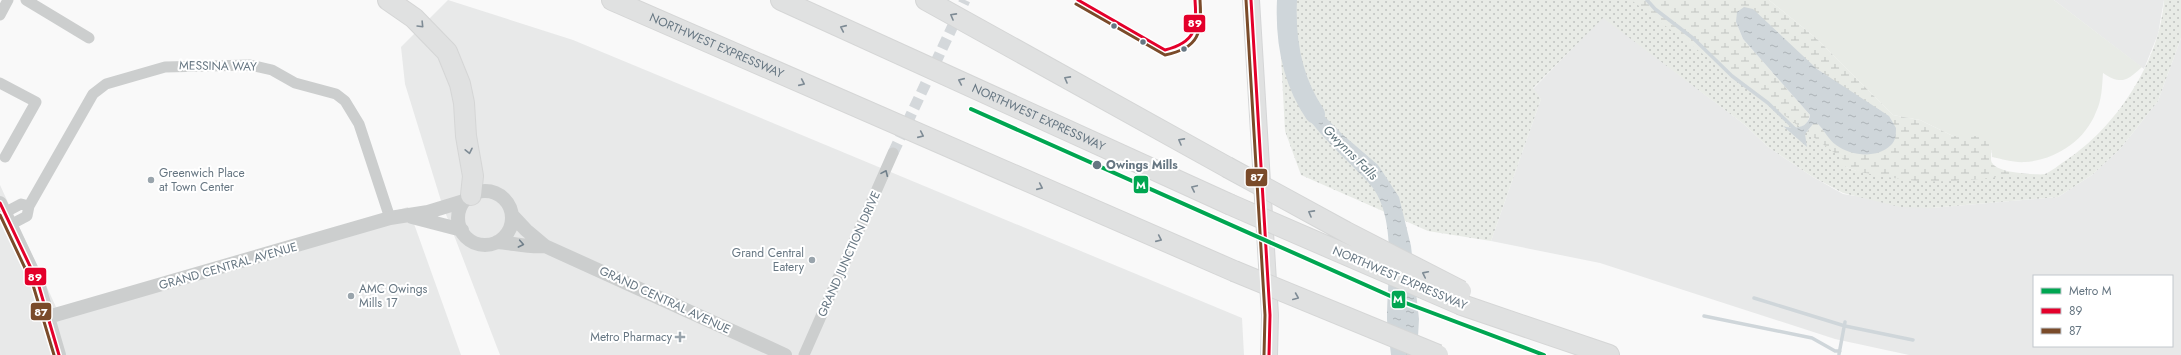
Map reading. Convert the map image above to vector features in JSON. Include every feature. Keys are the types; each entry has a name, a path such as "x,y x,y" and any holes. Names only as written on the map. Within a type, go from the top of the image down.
{"highway":[{"path":"388,0 414,18 447,52 460,84 464,103 466,136 473,173 467,198"},
{"name":"NORTHWEST EXPRESSWAY","path":"612,0 1234,272 1438,355"},
{"name":"NORTHWEST EXPRESSWAY","path":"781,0 1229,204 1576,344 1609,355"},
{"path":"926,0 1366,243 1461,298"}],"main road":[{"path":"1251,0 1270,315 1269,355"}],"street":[{"path":"0,15 8,0"},
{"path":"26,0 89,38"},
{"name":"MESSINA WAY","path":"5,214 27,216 29,206 93,94 99,87 165,67 250,65 272,70 295,83 336,94 345,101 359,124 390,218"},
{"path":"0,82 36,102 5,157"},
{"name":"GRAND JUNCTION DRIVE","path":"804,355 893,153"},
{"name":"GRAND CENTRAL AVENUE","path":"48,317 390,218 408,216 467,198 478,191 493,192 502,196 508,202 512,215 526,230 545,246 785,355"},
{"path":"462,230 458,218 459,209 467,198"},
{"path":"5,214 38,283 58,355"},
{"path":"498,242 505,237 510,229 512,215"},
{"name":"GRAND CENTRAL AVENUE","path":"408,216 462,230 471,241 479,244 498,242 517,243 536,247 545,246"}],"shaded area":[{"path":"448,0 573,40 1242,318 1244,355 500,355 442,204 405,84 401,47"},
{"path":"2054,0 2164,0 2158,34 2144,69"},
{"path":"1603,17 1745,125 1768,147 1813,177 1843,194 1931,208 2058,197 2092,175 2120,149 2158,101 2181,38 2181,355 1909,355 1835,339 1600,263 1491,241 1541,99 1533,89"},
{"path":"0,185 56,307 68,306 408,207 461,355 0,355"}],"green space":[{"path":"1278,0 1631,0 1844,160 1837,160 1841,164 1863,172 1893,178 1922,181 1950,181 2008,176 2031,176 2048,173 2084,147 2118,112 2144,69 2154,46 2161,23 2164,0 2181,0 2181,38 2158,101 2120,149 2092,175 2058,197 1931,208 1900,207 1843,193 1813,177 1768,147 1745,125 1603,18 1533,88 1541,99 1491,241 1428,231 1301,175 1285,131"},
{"path":"1613,0 1769,0 1816,38 1893,115 1920,120 1953,136 1976,136 1991,141 1991,160 1994,165 2000,169 2018,173 2052,175 2020,179 1890,184 1820,157 1805,134 1813,124 1818,124 1836,145 1840,85 1817,69 1736,22 1743,39 1810,115 1807,123 1798,129"},
{"path":"1769,0 2054,0 2142,67 2132,76 2124,80 2109,77 2103,73 2101,98 2096,112 2084,132 2068,147 2058,153 2036,160 2021,162 2008,161 1992,157 1992,151 1976,136 1953,136 1920,120 1893,115 1816,38"}],"water":[{"path":"1744,7 1753,9 1817,69 1889,116 1896,128 1893,143 1879,152 1871,154 1856,154 1836,145 1818,124 1813,124 1805,134 1807,147 1783,126 1791,128 1800,127 1809,120 1810,115 1743,39 1736,22 1737,12"},
{"name":"Gwynns Falls","path":"1301,92 1310,97 1320,112 1342,134 1378,165 1399,197 1411,246 1419,319 1417,355 1391,355 1387,328 1389,269 1388,234 1385,217 1380,202 1373,188 1366,179 1328,142 1306,114 1300,102"}],"waterway":[{"name":"Gwynns Falls","path":"1287,0 1287,30 1292,60 1301,88 1315,114"},
{"path":"1647,0 1655,9 1694,39 1732,76 1768,103 1798,132"},
{"path":"1754,298 1845,326 1913,340"},
{"path":"1704,316 1812,338 1835,351 1840,351"},
{"path":"1839,354 1845,322"}],"tunnel":[{"path":"893,153 965,0"}],"metro line":[{"name":"M","path":"971,109 1406,303 1544,355"}],"transit line":[{"name":"89","path":"1078,0 1165,50 1175,47 1189,38 1195,26 1195,0"},
{"name":"87","path":"1076,4 1165,55 1186,48 1196,37 1199,30 1200,21 1200,0"},
{"name":"87","path":"1246,0 1265,315 1264,355"},
{"name":"89","path":"1251,0 1270,315 1269,355"},
{"name":"89","path":"0,203 38,283 59,355"},
{"name":"87","path":"0,215 33,285 54,355"}],"place":[{"name":"Owings Mills","path":"1097,165"},
{"name":"Greenwich Place at Town Center","path":"151,180"},
{"name":"Grand Central Eatery","path":"812,260"},
{"name":"AMC Owings Mills 17","path":"351,296"},
{"name":"Metro Pharmacy","path":"680,337"}]}
